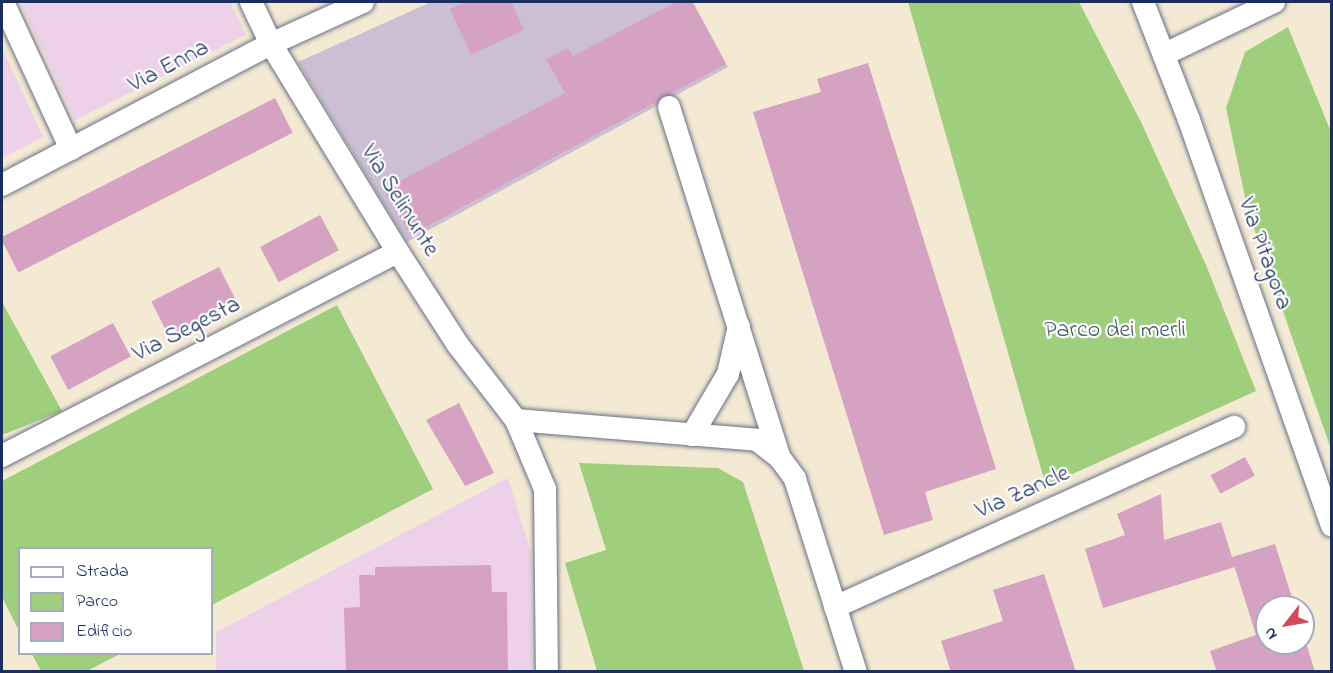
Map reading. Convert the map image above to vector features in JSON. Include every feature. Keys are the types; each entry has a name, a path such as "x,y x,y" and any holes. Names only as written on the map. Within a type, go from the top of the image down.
{"street":[{"path":"3,2 71,149"},
{"name":"Via Selinunte","path":"251,2 271,44 398,252 458,345 516,420 545,489 547,672"},
{"name":"Via Enna","path":"2,185 271,44 363,2"},
{"name":"Via Pitagora","path":"1143,2 1164,54 1332,526"},
{"path":"1164,54 1274,2"},
{"path":"669,107 740,324 780,458"},
{"name":"Via Segesta","path":"2,456 398,252"},
{"path":"692,435 728,374 740,324"},
{"path":"516,420 757,441 780,458 795,479 856,672"},
{"name":"Via Zancle","path":"835,607 1234,428"}],"shaded area":[{"path":"20,2 230,2 246,35 75,120"},
{"path":"431,2 693,2 728,67 407,242 298,62"},
{"path":"2,48 43,137 2,158"},
{"path":"508,478 531,553 532,671 216,671 216,632"}],"green space":[{"name":"Parco dei merli","path":"908,2 1079,2 1141,122 1206,265 1256,391 1046,486"},
{"path":"1288,27 1331,132 1331,449 1248,211 1226,108 1245,52"},
{"path":"2,302 62,411 2,435"},
{"path":"337,305 433,489 213,604 213,547 18,547 18,629 2,597 2,481"},
{"path":"579,463 718,468 743,482 804,671 597,671 565,563 606,550"},
{"path":"33,655 118,655 85,672 41,671"}],"building":[{"path":"466,2 511,2 524,30 471,55 450,9"},
{"path":"676,2 692,2 726,64 411,235 383,190 565,93 546,59 568,48 573,56"},
{"path":"868,63 996,469 925,492 933,520 884,535 753,112 821,92 817,79"},
{"path":"275,98 293,133 18,273 2,237"},
{"path":"320,215 339,250 279,282 260,247"},
{"path":"219,267 237,303 169,337 151,302"},
{"path":"113,323 131,357 68,390 50,356"},
{"path":"459,403 494,473 465,486 426,420"},
{"path":"1245,457 1255,476 1220,494 1211,475"},
{"path":"1161,494 1164,540 1221,522 1232,557 1275,544 1291,595 1255,595 1255,632 1235,567 1103,608 1085,549 1125,535 1117,514"},
{"path":"491,565 492,592 507,592 508,672 346,672 344,608 360,607 359,575 375,575 375,567"},
{"path":"1044,574 1076,672 951,672 941,641 1003,621 993,590"},
{"path":"1255,635 1255,655 1310,655 1315,672 1217,672 1210,651"}]}
